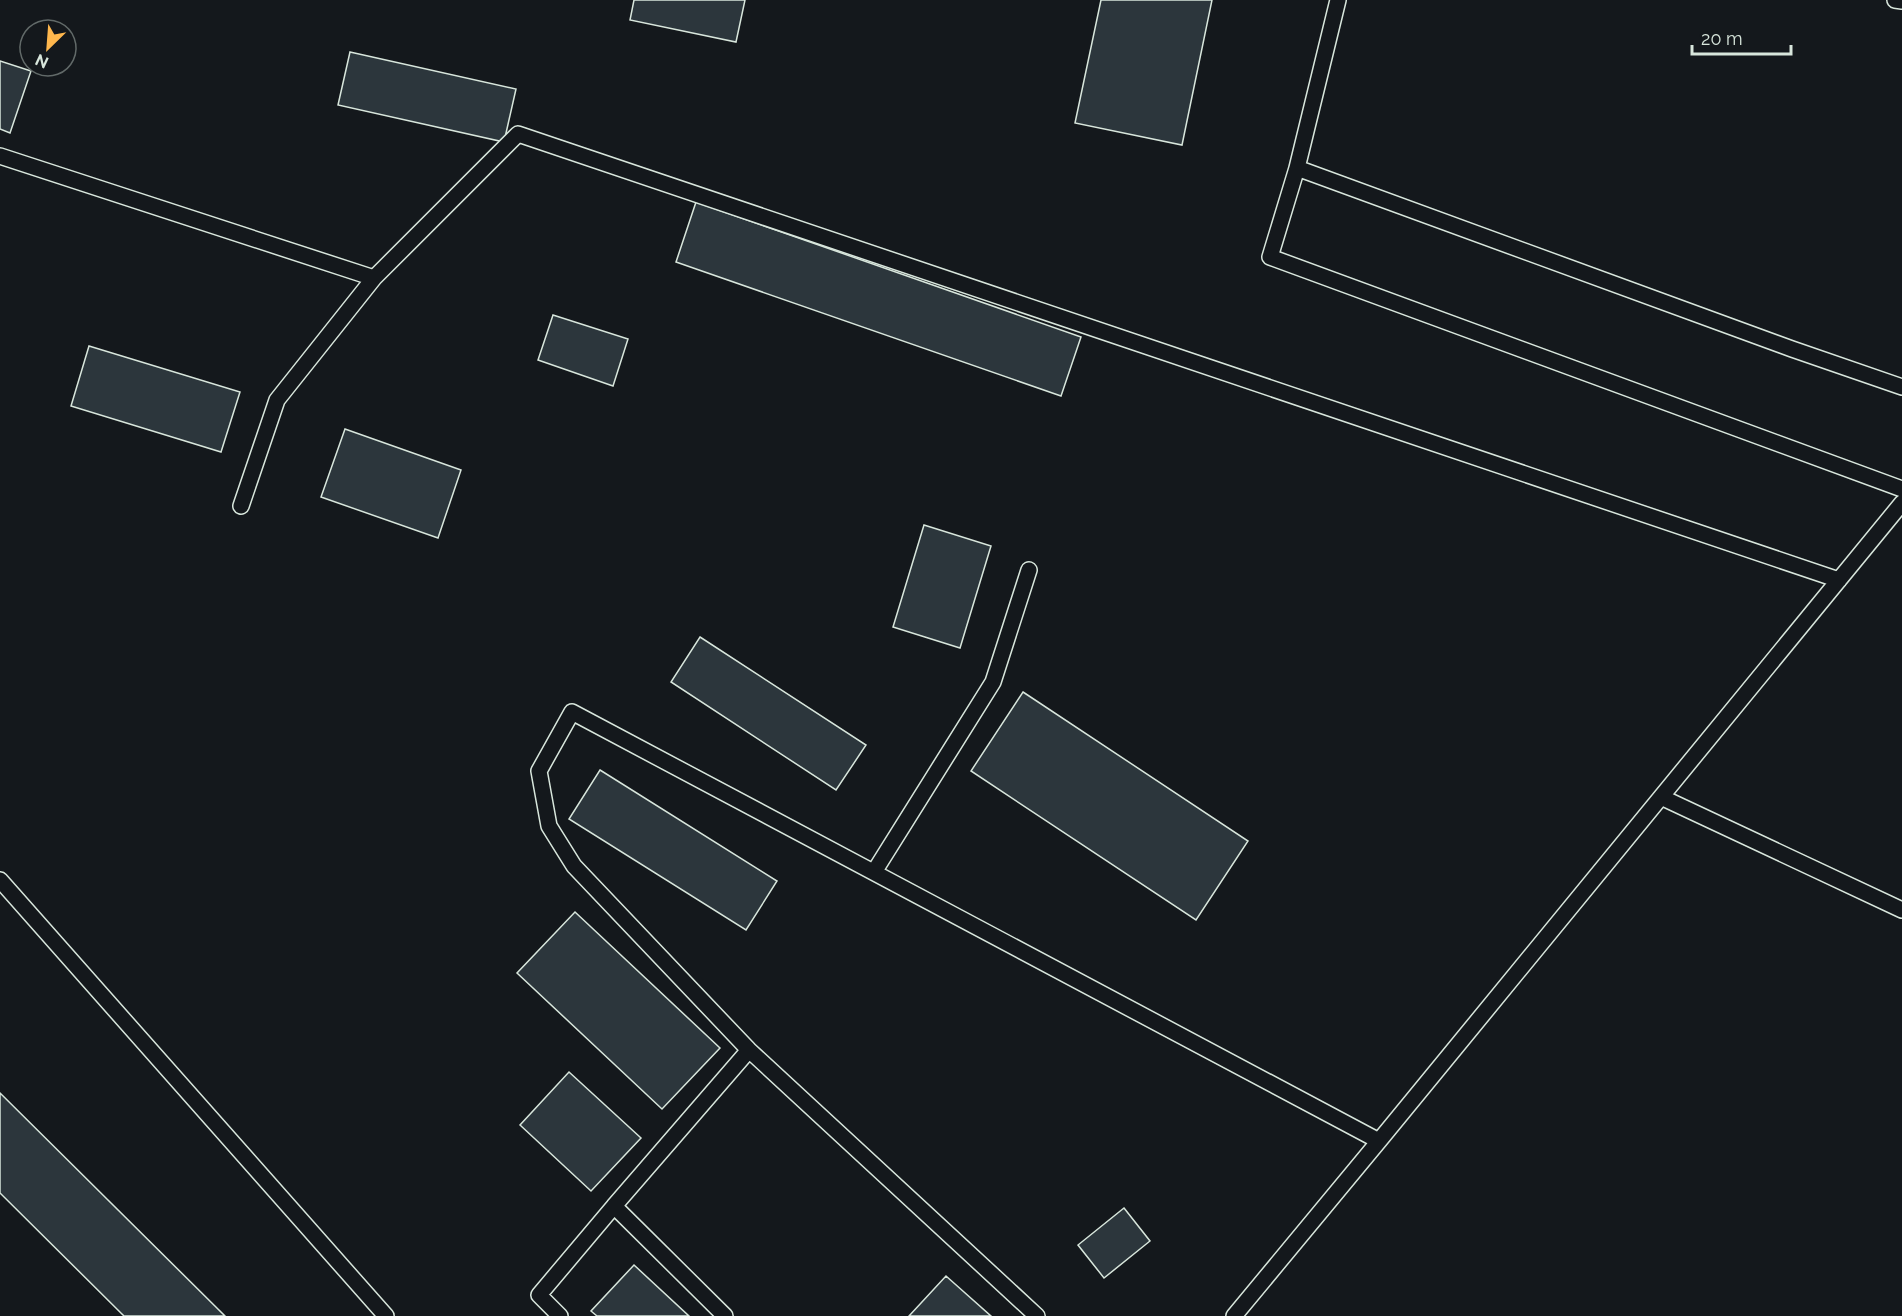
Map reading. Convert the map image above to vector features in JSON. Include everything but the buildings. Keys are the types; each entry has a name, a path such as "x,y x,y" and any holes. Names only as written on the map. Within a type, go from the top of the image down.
{"lane":[{"path":"1338,0 1297,168 1270,257 1902,489"},
{"path":"1894,0 1902,2"},
{"path":"241,506 277,400 374,278 518,134 1839,580"},
{"path":"0,156 374,278"},
{"path":"1297,168 1902,387"},
{"path":"1234,1316 1902,503"},
{"path":"874,872 993,682 1029,570"},
{"path":"1037,1316 749,1050 574,866 549,826 539,771 572,712 1379,1141"},
{"path":"1661,797 1902,910"},
{"path":"0,880 386,1316"},
{"path":"560,1316 539,1295 749,1050"},
{"path":"614,1206 725,1316"}]}
